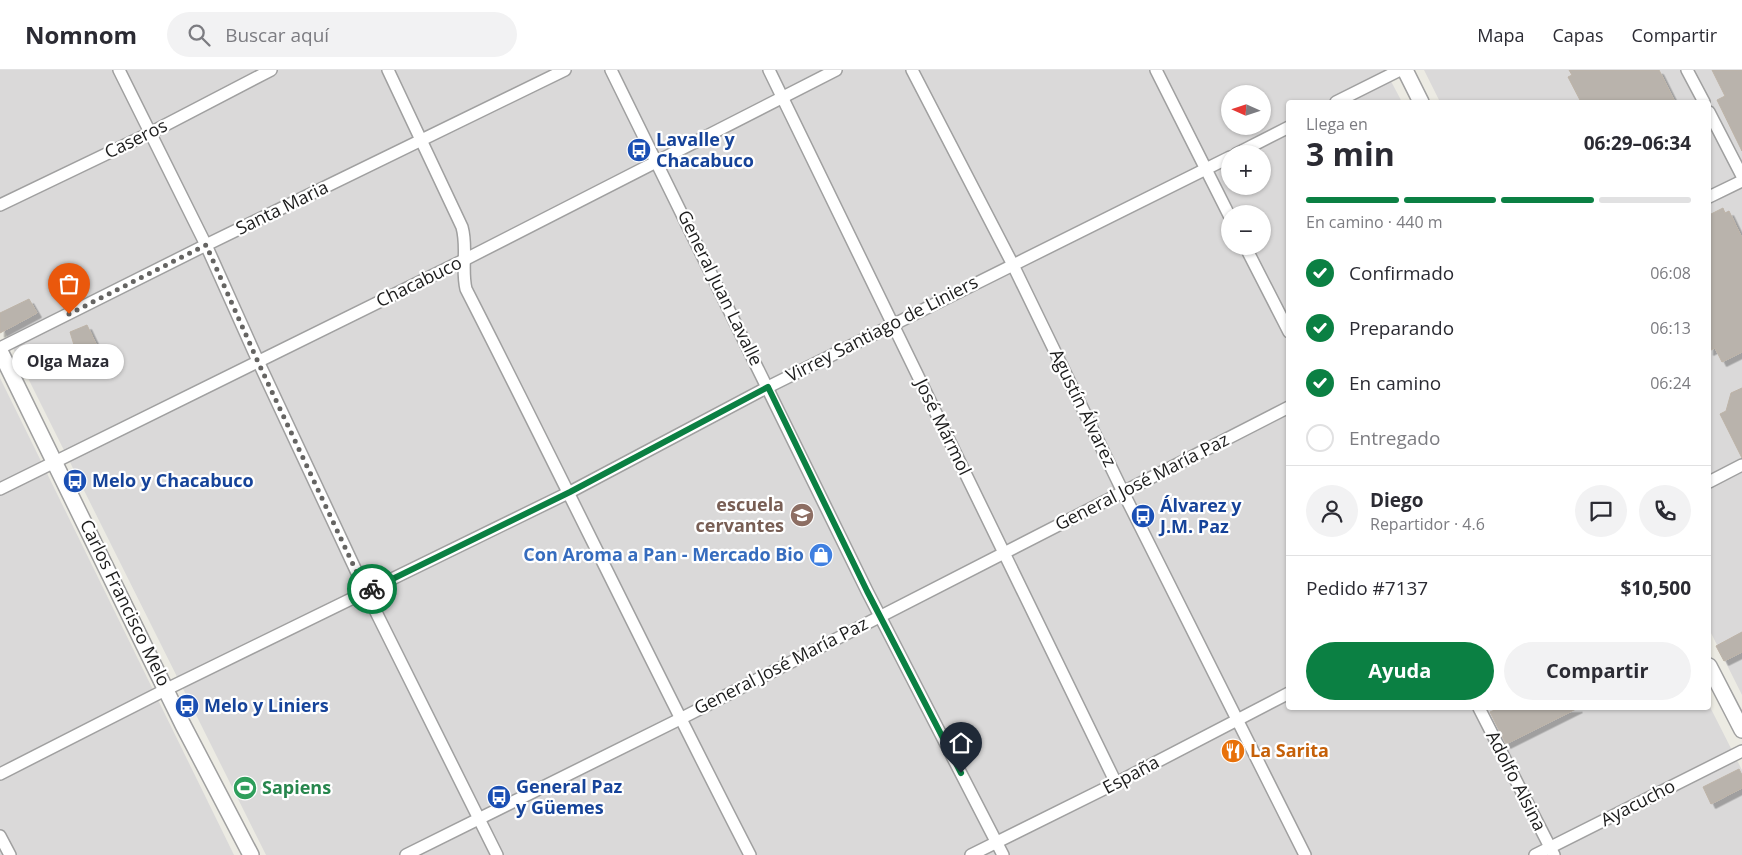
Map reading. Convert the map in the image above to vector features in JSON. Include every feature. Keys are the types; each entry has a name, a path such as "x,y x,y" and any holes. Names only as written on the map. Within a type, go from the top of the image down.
{"street":[{"path":"119,70 206,245 258,362 366,592 497,855"},
{"name":"Caseros","path":"0,205 150,133 271,70"},
{"path":"388,70 462,227 465,239 466,259 463,272 466,289 570,492 680,719 750,855"},
{"name":"Santa Maria","path":"0,349 206,245 565,70"},
{"name":"General Juan Lavalle","path":"611,70 657,160 879,616 1003,855"},
{"name":"José Mármol","path":"769,70 1116,783"},
{"name":"Chacabuco","path":"0,489 466,259 836,70"},
{"name":"Agustín Álvarez","path":"912,70 1012,263 1123,492 1238,718 1305,855"},
{"path":"1156,70 1224,205"},
{"path":"1340,100 1400,70"},
{"path":"1405,70 1420,100"},
{"path":"1687,70 1703,100"},
{"path":"1711,116 1742,176"},
{"path":"1254,145 1286,129"},
{"name":"Virrey Santiago de Liniers","path":"0,774 167,689 570,492 768,387 1012,263 1221,162"},
{"path":"1711,196 1742,180"},
{"path":"1250,255 1286,326"},
{"name":"Carlos Francisco Melo","path":"0,349 251,855"},
{"name":"General José María Paz","path":"406,855 680,719 1286,410"},
{"path":"1711,481 1742,465"},
{"path":"1711,670 1742,730"},
{"name":"España","path":"971,855 1116,783 1286,694"},
{"name":"Adolfo Alsina","path":"1479,710 1552,851"},
{"name":"Ayacucho","path":"1534,855 1552,851 1742,751"},
{"path":"0,836 10,855"}],"shaded area":[{"path":"0,70 1385,70 1401,100 1286,100 1286,710 1711,709 1742,770 1742,855 266,855 0,322"},
{"path":"1424,70 1742,70 1742,695 1711,633 1711,100 1439,100"},
{"path":"0,378 38,455 234,855 0,855"}],"building":[{"path":"1569,70 1659,70 1674,100 1580,100 1568,77 1572,75"},
{"path":"1712,70 1742,70 1742,151 1717,100 1725,96"},
{"path":"1723,208 1725,213 1729,211 1742,238 1742,352 1722,362 1715,348 1711,350 1711,214"},
{"path":"29,299 37,313 0,333 0,313"},
{"path":"87,325 106,365 96,370 86,348 80,351 77,345 74,345 70,332"},
{"path":"1742,388 1742,458 1720,414 1726,411 1731,393"},
{"path":"1742,632 1742,652 1724,661 1716,646"},
{"path":"1494,710 1574,710 1506,744 1490,712"},
{"path":"1739,769 1742,775 1742,788 1711,804 1703,787"}],"way so far":[{"path":"69,314 206,245 258,362 366,592 372,589"}],"place":[{"name":"Lavalle y Chacabuco","path":"639,150"},
{"name":"Olga Maza","path":"69,314"},
{"name":"Melo y Chacabuco","path":"75,481"},
{"name":"escuela cervantes","path":"802,515"},
{"name":"Álvarez y J.M. Paz","path":"1143,516"},
{"name":"Con Aroma a Pan - Mercado Bio","path":"821,555"},
{"name":"Melo y Liniers","path":"187,706"},
{"name":"La Sarita","path":"1233,751"},
{"name":"Sapiens","path":"245,788"},
{"name":"General Paz y Güemes","path":"499,797"}],"route":[{"path":"372,589 570,492 768,387 867,591 961,773"}]}
